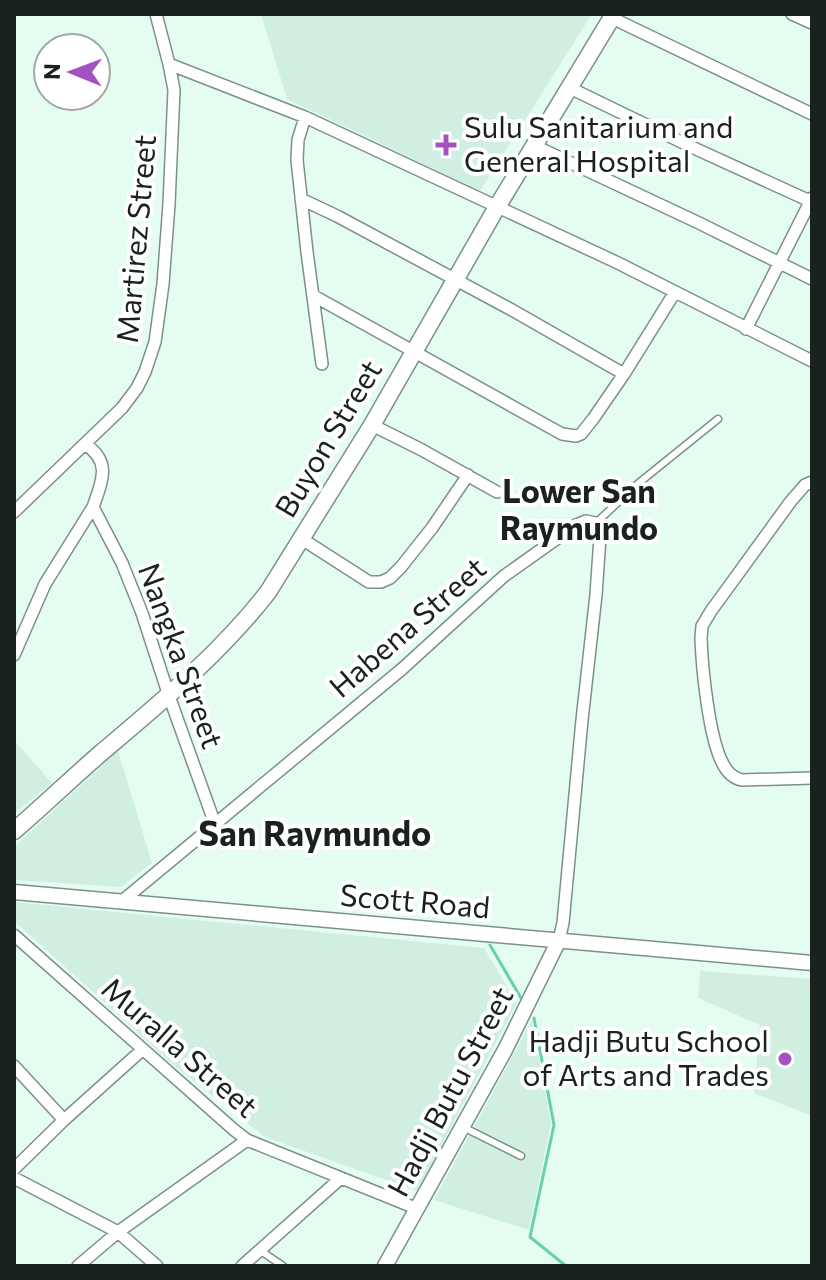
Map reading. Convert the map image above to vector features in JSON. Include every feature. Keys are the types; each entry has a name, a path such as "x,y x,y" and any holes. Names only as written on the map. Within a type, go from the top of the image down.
{"main road":[{"name":"Buyon Street","path":"14,831 219,649 268,592 372,425 497,207 613,16"}],"street":[{"path":"792,14 812,23"},
{"name":"Martirez Street","path":"14,512 122,408 145,372 155,342 163,284 174,90 158,16"},
{"path":"613,16 812,114"},
{"path":"169,64 305,117 618,263 812,361"},
{"path":"570,88 811,200 746,329"},
{"path":"305,117 298,140 301,199 322,364"},
{"path":"535,146 812,279"},
{"path":"301,199 456,280 624,374"},
{"path":"314,296 570,436 581,434 624,374 675,292"},
{"path":"372,425 497,492"},
{"path":"14,655 45,584 93,507 103,468 95,450 85,444"},
{"path":"302,539 369,582 381,582 401,567 468,475"},
{"path":"812,482 805,485 791,501 711,611 702,626 701,638 713,734 725,768 736,779 742,780 812,778"},
{"name":"Nangka Street","path":"93,507 122,563 142,613 215,824"},
{"name":"Habena Street","path":"121,902 402,669 504,576 576,525 586,521 596,523"},
{"path":"559,940 596,595 600,537 596,523"},
{"name":"Scott Road","path":"14,892 812,963"},
{"name":"Muralla Street","path":"14,935 247,1140 418,1209"},
{"name":"Hadji Butu Street","path":"385,1266 532,999 559,940"},
{"path":"14,1169 142,1050"},
{"path":"14,1066 64,1120"},
{"path":"78,1266 118,1232 247,1140"},
{"path":"14,1178 118,1232 157,1266"},
{"path":"242,1266 341,1178"}],"lane":[{"path":"596,523 635,486 718,419"},
{"path":"463,1127 521,1156"},
{"path":"261,1251 283,1266"}],"shaded area":[{"name":"Sulu Sanitarium and General Hospital","path":"261,14 592,14 480,191 287,99"},
{"path":"14,740 52,783 14,814"},
{"path":"118,751 152,863 121,887 14,880 14,847"},
{"path":"14,902 484,948 517,1003 417,1191 265,1137 175,1066 14,921"},
{"name":"Hadji Butu School of Arts and Trades","path":"700,971 812,979 812,1116 754,1093 760,1025 698,998"},
{"path":"532,1020 551,1123 529,1230 434,1200"}],"waterway":[{"path":"490,945 521,998"},
{"path":"534,1018 554,1125 530,1237 566,1266"}],"place":[{"name":"Sulu Sanitarium and General Hospital","path":"446,145"},
{"name":"Hadji Butu School of Arts and Trades","path":"785,1059"}],"district":[{"name":"Lower San Raymundo","path":"579,510"},
{"name":"San Raymundo","path":"315,834"}]}
